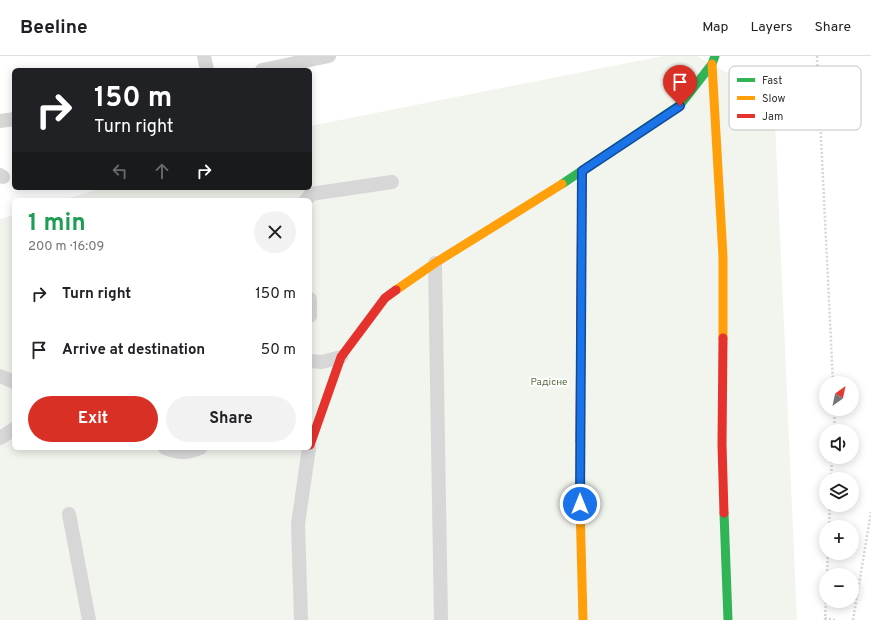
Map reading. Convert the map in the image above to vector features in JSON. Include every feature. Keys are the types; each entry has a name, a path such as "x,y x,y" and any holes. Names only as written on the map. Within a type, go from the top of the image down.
{"street":[{"path":"204,56 207,68"},
{"path":"272,68 329,56"},
{"path":"312,441 341,357 385,298 435,263 543,197 680,106 713,60"},
{"path":"713,60 723,257 722,445 728,620"},
{"path":"0,121 12,118"},
{"path":"582,171 580,504 584,620"},
{"path":"308,198 311,194 392,182"},
{"path":"435,263 441,620"},
{"path":"312,362 322,362 341,357"},
{"path":"0,376 12,381"},
{"path":"0,438 12,430"},
{"path":"169,450 176,453 192,452 196,450"},
{"path":"301,620 298,524 310,450"},
{"path":"69,514 89,620"}],"path":[{"path":"817,56 817,66"},
{"path":"821,130 833,376"},
{"path":"853,620 871,512"},
{"path":"826,608 825,619 835,620"}],"green space":[{"name":"Радісне","path":"663,56 697,56 729,74 729,130 775,130 797,620 0,620 0,219 12,216 12,450 312,450 312,198 70,198 96,190 312,190 312,126"}],"traffic: fast":[{"path":"562,184 680,105 712,64 715,56"},
{"path":"724,513 728,620"}],"traffic: slow":[{"path":"712,64 723,257 723,338"},
{"path":"396,290 435,263 562,184"},
{"path":"580,441 583,620"}],"traffic: jam":[{"path":"580,441 582,171"},
{"path":"312,439 341,357 385,298 396,290"},
{"path":"723,338 722,445 724,513"}],"route":[{"path":"580,504 582,171 680,106"}]}
